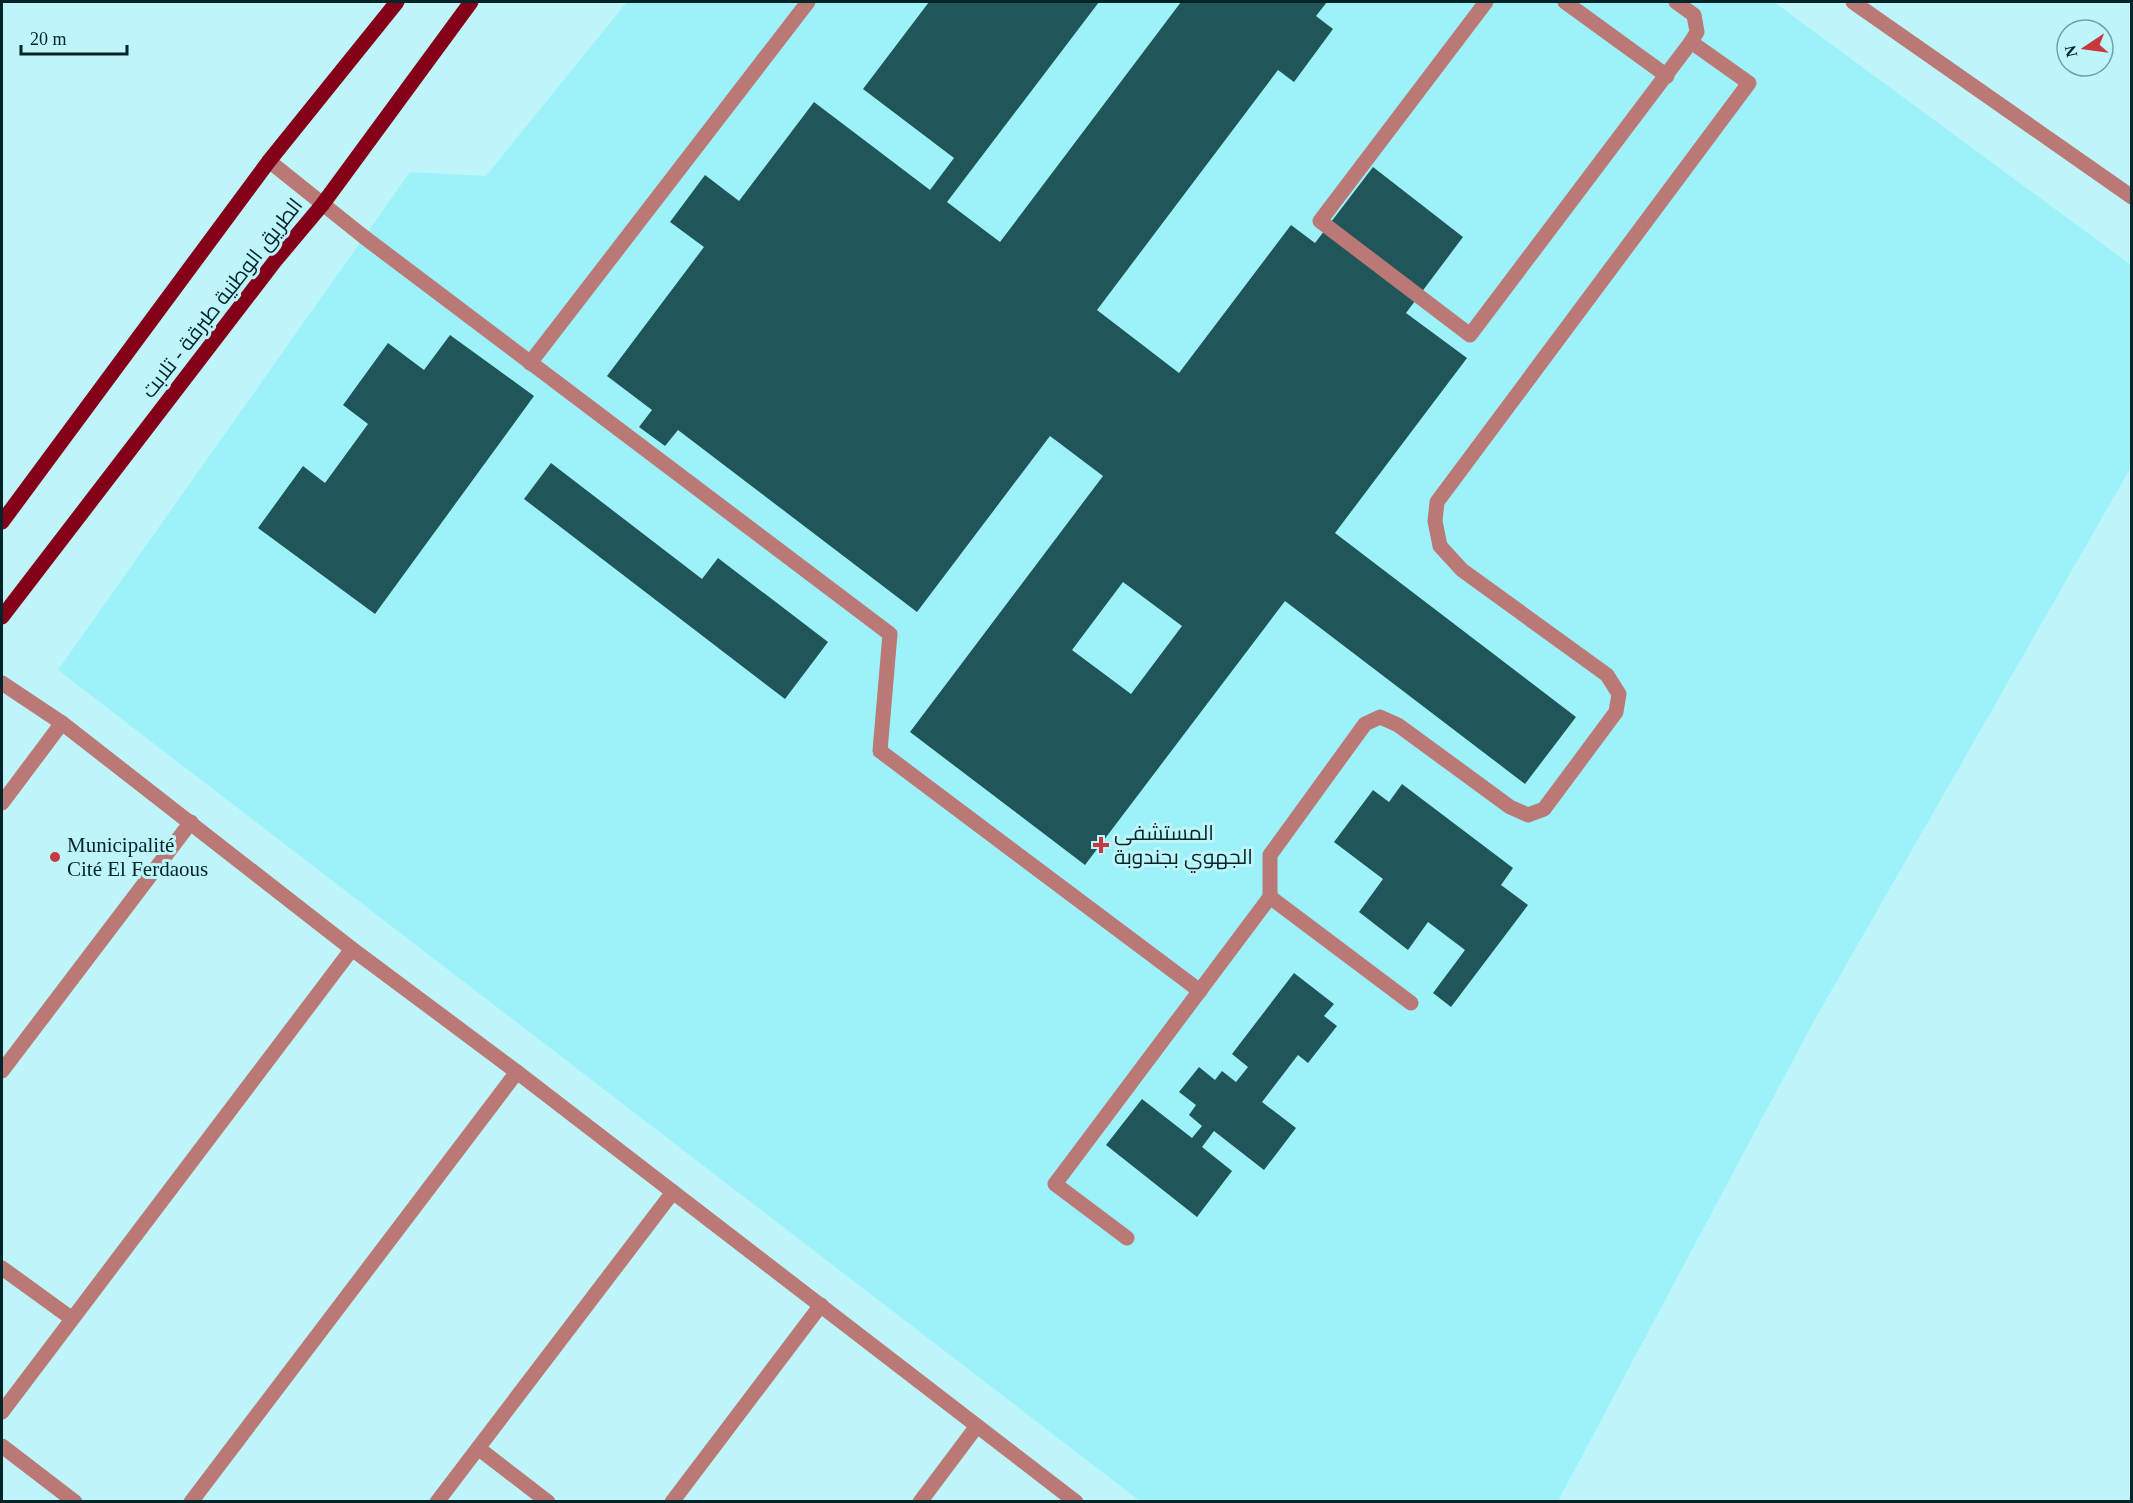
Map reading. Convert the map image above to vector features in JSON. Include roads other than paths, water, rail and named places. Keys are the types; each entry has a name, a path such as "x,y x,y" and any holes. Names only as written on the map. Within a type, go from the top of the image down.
{"main road":[{"name":"الطريق الوطنية طبرقة - تلابت","path":"2,522 269,161 397,2"},
{"name":"الطريق الوطنية طبرقة - تلابت","path":"2,617 275,261 322,204 471,2"}],"street":[{"path":"530,363 808,2"},
{"path":"1486,2 1320,221 1470,335 1691,42 1697,32 1694,15 1676,2"},
{"path":"1564,2 1666,76"},
{"path":"1853,2 2132,197"},
{"path":"1127,1238 1055,1184 1270,897 1270,855 1365,724 1380,717 1398,725 1509,807 1528,815 1544,809 1616,712 1619,694 1607,675 1462,570 1440,546 1435,521 1437,502 1749,83 1691,42"},
{"path":"269,161 530,363 890,634 880,751 1200,991"},
{"path":"2,683 63,723 352,949 517,1072 1076,1502"},
{"path":"2,803 63,723"},
{"path":"2,1071 191,822"},
{"path":"1270,897 1411,1003"},
{"path":"2,1412 352,949"},
{"path":"191,1502 517,1072"},
{"path":"437,1502 673,1192"},
{"path":"2,1268 71,1318"},
{"path":"672,1502 821,1305"},
{"path":"920,1502 977,1426"},
{"path":"2,1446 75,1502"},
{"path":"478,1448 548,1502"}],"place":[{"name":"المستشفى الجهوي بجندوبة","path":"1101,845"},
{"name":"Municipalité Cité El Ferdaous","path":"55,857"}]}
